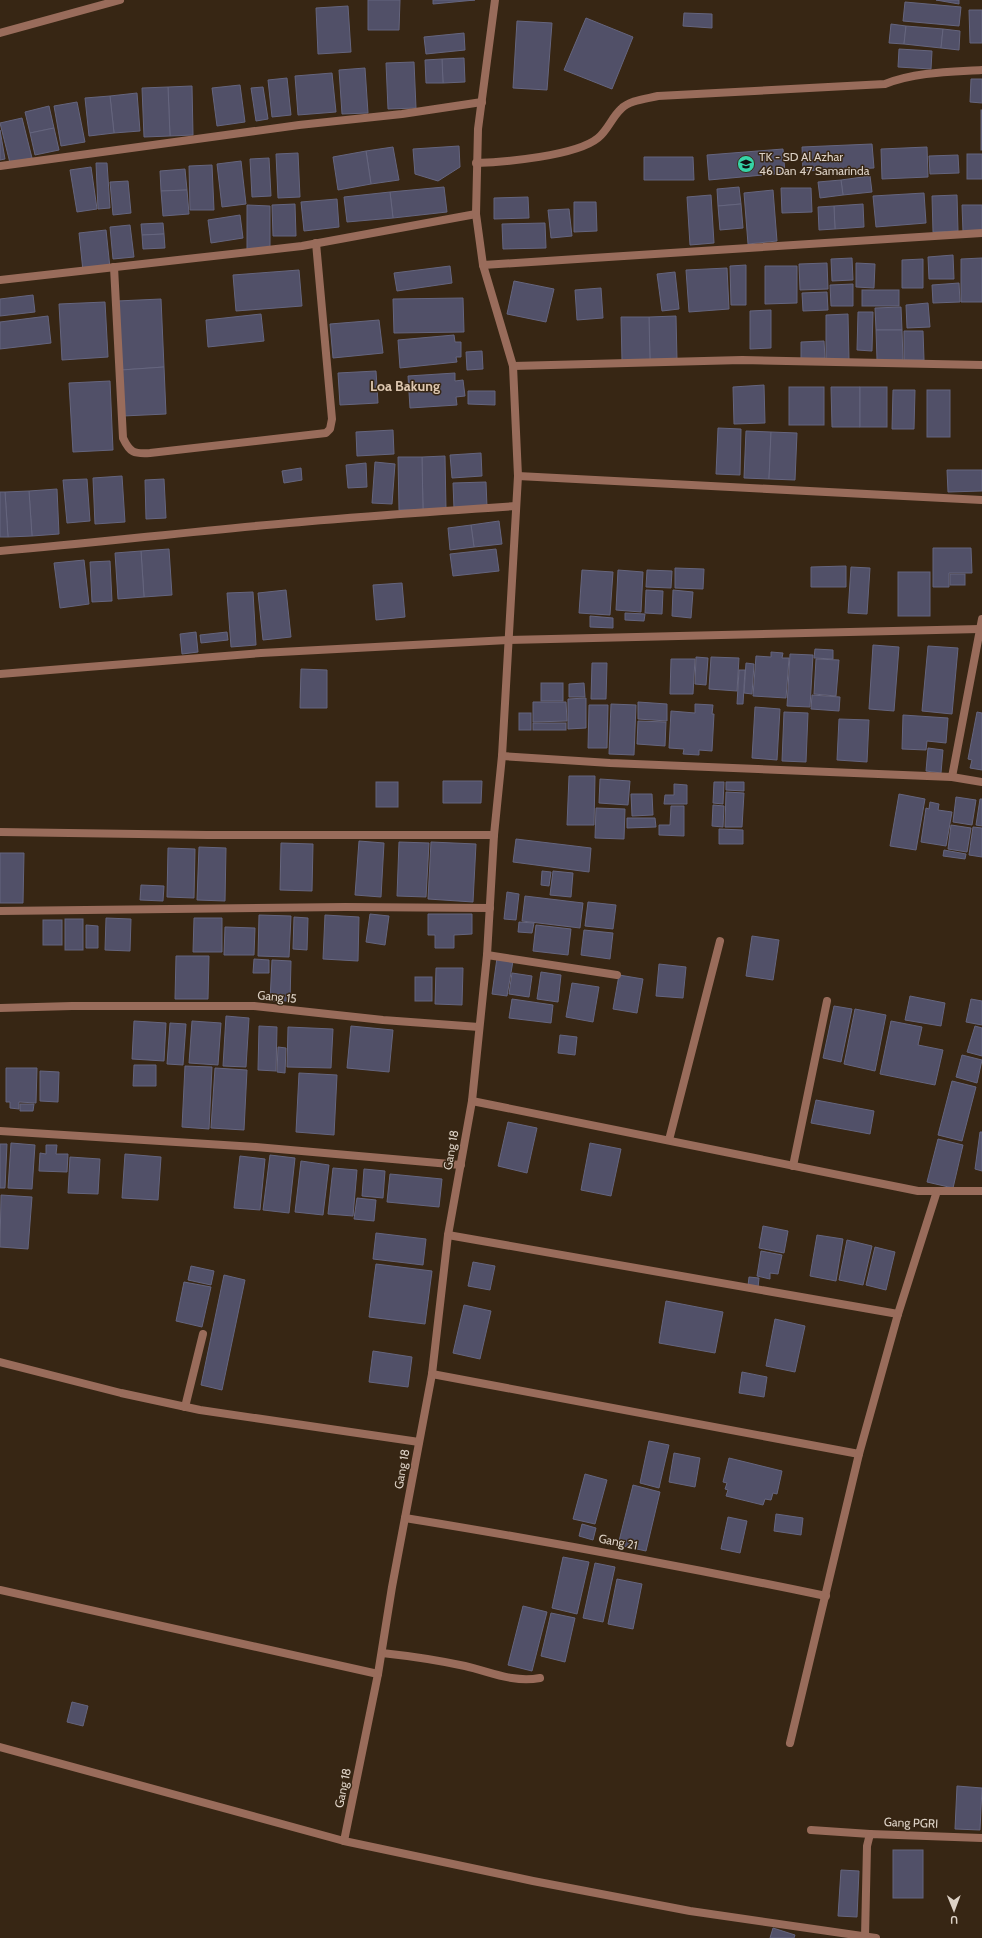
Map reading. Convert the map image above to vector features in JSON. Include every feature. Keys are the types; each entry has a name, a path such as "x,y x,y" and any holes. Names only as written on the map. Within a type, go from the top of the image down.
{"street":[{"path":"0,33 120,0"},
{"name":"Gang 18","path":"344,1841 382,1654 405,1518 432,1374 448,1235 472,1101 487,955 494,835 502,756 518,476 513,366 483,265 476,214 476,163 495,0"},
{"path":"476,163 501,162 569,152 598,138 621,109 631,103 658,96 885,84 900,78 917,75 982,70"},
{"path":"0,166 299,125 402,114 482,102"},
{"path":"0,280 316,243 476,214"},
{"path":"483,265 982,234"},
{"path":"114,267 123,438 128,448 136,454 150,453 326,433 330,429 332,419 316,243"},
{"path":"513,366 742,360 982,365"},
{"path":"518,476 982,500"},
{"path":"0,551 290,522 516,506"},
{"path":"952,777 982,619"},
{"path":"0,674 261,653 508,640 980,630"},
{"path":"502,756 610,763 952,777 982,782"},
{"path":"0,832 207,835 494,835"},
{"path":"0,911 344,907 490,908"},
{"path":"669,1140 720,941"},
{"path":"487,955 617,975"},
{"path":"793,1166 827,1001"},
{"name":"Gang 15","path":"0,1008 72,1006 254,1006 391,1020 479,1027"},
{"path":"472,1101 918,1191 982,1191"},
{"path":"0,1131 272,1148 461,1165"},
{"path":"790,1743 859,1454 898,1314 937,1191"},
{"path":"448,1235 898,1314"},
{"path":"185,1407 203,1334"},
{"path":"0,1362 121,1393 185,1407 419,1442"},
{"path":"432,1374 859,1454"},
{"name":"Gang 21","path":"405,1518 544,1541 703,1570 826,1596"},
{"path":"0,1590 378,1674"},
{"path":"382,1654 425,1658 466,1666 510,1679 527,1680 540,1678"},
{"path":"0,1747 344,1841 541,1883 690,1911 876,1938"},
{"path":"811,1830 870,1834"},
{"name":"Gang PGRI","path":"865,1937 867,1846 870,1834 982,1838"}],"building":[{"path":"368,0 400,0 399,30 368,30"},
{"path":"433,0 475,0 433,4"},
{"path":"936,0 959,0 959,4"},
{"path":"905,2 961,7 959,26 903,21"},
{"path":"348,6 351,52 318,54 316,8"},
{"path":"969,10 982,10 982,43 970,43"},
{"path":"684,13 712,14 712,28 683,26"},
{"path":"586,18 633,37 612,89 564,70"},
{"path":"517,21 552,23 547,90 513,88"},
{"path":"891,24 906,26 904,44 889,43"},
{"path":"906,26 943,29 941,48 904,44"},
{"path":"943,29 960,31 959,50 941,48"},
{"path":"464,33 465,50 426,54 424,37"},
{"path":"899,49 932,51 931,69 898,67"},
{"path":"464,58 465,82 443,83 442,59"},
{"path":"442,59 443,83 426,83 425,60"},
{"path":"414,62 416,108 388,109 386,63"},
{"path":"365,68 368,113 342,114 339,70"},
{"path":"332,73 336,112 298,115 295,76"},
{"path":"287,78 291,115 272,117 268,80"},
{"path":"971,79 982,79 982,103 970,102"},
{"path":"240,85 245,122 217,126 212,88"},
{"path":"192,86 193,135 170,136 168,87"},
{"path":"168,87 170,136 144,137 142,88"},
{"path":"263,87 268,119 256,121 251,88"},
{"path":"137,93 140,131 114,133 110,96"},
{"path":"110,96 114,133 89,136 85,98"},
{"path":"77,102 85,142 61,146 54,106"},
{"path":"49,106 54,128 30,133 25,112"},
{"path":"982,110 982,150 981,150"},
{"path":"22,118 32,158 10,163 0,123"},
{"path":"54,128 59,150 35,155 30,133"},
{"path":"0,130 5,159 0,160"},
{"path":"872,144 874,168 803,171 802,147"},
{"path":"459,146 460,167 438,181 415,174 413,149"},
{"path":"393,147 399,180 371,184 366,151"},
{"path":"927,147 928,177 882,179 881,149"},
{"name":"TK - SD Al Azhar 46 Dan 47 Samarinda","path":"783,149 785,173 709,180 707,155"},
{"path":"366,151 371,184 338,190 333,157"},
{"path":"298,153 300,197 278,198 276,154"},
{"path":"967,154 982,154 982,179 967,179"},
{"path":"958,155 959,173 930,174 929,156"},
{"path":"644,157 693,157 694,180 644,180"},
{"path":"269,158 271,196 252,197 250,159"},
{"path":"241,161 246,204 222,207 217,164"},
{"path":"96,163 107,163 110,208 98,209"},
{"path":"212,165 214,210 190,210 189,166"},
{"path":"91,167 97,209 77,212 70,170"},
{"path":"185,169 187,190 161,191 160,171"},
{"path":"870,176 872,192 843,195 841,180"},
{"path":"841,180 843,195 820,198 818,182"},
{"path":"128,181 131,213 113,215 110,182"},
{"path":"444,187 447,212 393,218 390,192"},
{"path":"739,187 741,204 718,206 717,189"},
{"path":"781,188 811,188 812,212 782,213"},
{"path":"187,190 189,214 163,216 161,191"},
{"path":"773,190 777,241 748,244 744,193"},
{"path":"390,192 393,218 347,222 344,197"},
{"path":"924,193 926,223 876,227 873,196"},
{"path":"711,195 714,243 690,245 687,197"},
{"path":"957,195 958,231 933,232 932,196"},
{"path":"528,197 529,218 494,219 494,198"},
{"path":"337,199 339,227 304,231 301,202"},
{"path":"574,202 596,202 597,231 574,232"},
{"path":"295,204 296,236 273,236 272,205"},
{"path":"741,204 743,228 720,230 718,206"},
{"path":"863,204 864,227 835,229 834,206"},
{"path":"247,205 270,206 270,249 247,249"},
{"path":"962,205 982,205 982,232 963,232"},
{"path":"834,206 835,229 819,230 818,207"},
{"path":"569,209 572,236 551,238 548,210"},
{"path":"240,215 243,238 211,243 208,220"},
{"path":"163,223 164,234 142,235 141,224"},
{"path":"545,223 546,248 503,249 502,224"},
{"path":"130,225 134,257 113,259 110,227"},
{"path":"106,230 110,268 83,271 79,233"},
{"path":"164,234 165,248 143,249 142,235"},
{"path":"953,255 954,279 929,279 928,257"},
{"path":"852,258 853,280 832,281 831,259"},
{"path":"982,258 982,302 961,302 961,259"},
{"path":"923,259 923,288 902,288 902,260"},
{"path":"827,263 828,289 800,290 799,264"},
{"path":"856,263 875,264 874,288 856,287"},
{"path":"746,265 746,305 731,305 730,266"},
{"path":"450,266 452,283 397,291 394,273"},
{"path":"765,266 797,266 797,303 765,304"},
{"path":"727,268 729,309 689,312 686,270"},
{"path":"299,270 302,306 236,311 233,275"},
{"path":"675,272 679,309 662,311 657,274"},
{"path":"514,281 554,289 546,322 507,314"},
{"path":"959,283 960,302 933,303 932,285"},
{"path":"853,284 853,306 831,306 830,285"},
{"path":"601,288 603,318 577,320 575,290"},
{"path":"862,290 899,290 899,306 862,306"},
{"path":"827,292 828,310 803,311 802,293"},
{"path":"33,295 35,312 0,316 0,299"},
{"path":"463,298 464,332 394,333 393,299"},
{"path":"161,299 164,367 121,370 117,301"},
{"path":"105,302 108,357 62,360 59,304"},
{"path":"928,303 930,327 907,328 906,305"},
{"path":"901,307 902,330 876,330 875,308"},
{"path":"771,310 771,348 750,349 750,311"},
{"path":"858,312 873,312 872,351 857,350"},
{"path":"261,314 264,341 208,347 206,320"},
{"path":"848,314 849,360 826,360 826,315"},
{"path":"48,316 51,343 0,349 0,322"},
{"path":"676,316 677,360 650,361 649,317"},
{"path":"621,317 649,317 650,361 622,361"},
{"path":"379,320 383,353 333,358 330,324"},
{"path":"876,330 902,330 903,360 877,360"},
{"path":"904,331 923,331 924,360 904,360"},
{"path":"454,335 455,342 461,342 461,357 456,357 457,362 400,368 398,340"},
{"path":"824,341 825,358 801,359 801,342"},
{"path":"482,351 483,369 467,370 466,352"},
{"path":"164,367 166,414 123,416 121,370"},
{"path":"376,371 378,403 340,405 338,373"},
{"path":"455,373 455,381 463,380 465,396 456,397 457,405 410,408 408,376"},
{"path":"110,381 113,450 73,452 69,383"},
{"path":"764,385 765,423 734,424 733,387"},
{"path":"789,387 824,387 824,425 789,425"},
{"path":"831,387 860,387 860,427 832,427"},
{"path":"860,387 887,387 887,427 860,427"},
{"path":"893,390 915,390 914,429 892,429"},
{"path":"927,390 950,390 950,437 927,437"},
{"path":"468,391 495,391 495,405 468,404"},
{"path":"718,428 741,429 740,475 716,474"},
{"path":"393,430 394,454 357,456 356,432"},
{"path":"746,431 771,432 769,479 744,478"},
{"path":"771,432 797,433 795,480 769,479"},
{"path":"481,453 482,476 452,478 450,455"},
{"path":"445,456 446,510 423,510 422,457"},
{"path":"398,457 422,457 423,510 399,510"},
{"path":"375,462 395,464 392,504 372,503"},
{"path":"366,463 367,487 348,488 346,465"},
{"path":"301,468 302,480 284,483 282,471"},
{"path":"947,470 982,470 982,491 948,492"},
{"path":"122,476 125,522 95,524 93,478"},
{"path":"87,479 90,521 67,523 63,480"},
{"path":"164,479 166,518 146,519 145,480"},
{"path":"486,482 487,507 454,509 453,483"},
{"path":"57,489 59,534 32,536 29,491"},
{"path":"29,491 32,536 8,537 5,492"},
{"path":"0,492 5,492 8,537 0,537"},
{"path":"499,521 502,544 474,547 471,525"},
{"path":"471,525 474,547 450,550 448,528"},
{"path":"933,548 971,548 972,573 949,573 949,587 933,587"},
{"path":"169,549 172,595 144,597 141,551"},
{"path":"496,549 499,571 453,576 450,554"},
{"path":"141,551 144,597 118,599 115,553"},
{"path":"84,560 89,604 60,608 54,563"},
{"path":"110,561 112,601 92,602 90,562"},
{"path":"846,566 846,587 811,587 811,567"},
{"path":"851,567 870,568 867,614 848,613"},
{"path":"675,568 704,569 703,589 675,588"},
{"path":"582,570 613,572 610,615 579,613"},
{"path":"618,570 643,572 641,612 616,610"},
{"path":"647,570 672,571 671,588 646,587"},
{"path":"898,572 930,572 930,616 898,616"},
{"path":"950,574 965,574 965,585 950,585"},
{"path":"402,583 405,617 376,620 373,585"},
{"path":"286,590 291,637 263,640 258,593"},
{"path":"646,590 663,591 662,614 645,613"},
{"path":"673,590 693,592 691,618 672,616"},
{"path":"253,592 256,645 231,647 227,593"},
{"path":"625,613 645,614 644,621 625,620"},
{"path":"590,616 613,618 613,628 590,627"},
{"path":"196,632 198,652 182,654 180,634"},
{"path":"227,632 228,640 201,643 200,635"},
{"path":"873,645 899,647 894,711 869,709"},
{"path":"928,646 958,648 952,714 922,711"},
{"path":"815,649 833,650 833,659 814,658"},
{"path":"771,652 783,653 782,658 789,658 786,698 753,696 756,656 771,657"},
{"path":"790,654 813,655 810,707 787,706"},
{"path":"696,657 708,658 706,685 695,684"},
{"path":"711,657 739,658 737,691 709,689"},
{"path":"671,659 695,659 693,694 670,694"},
{"path":"816,659 839,660 836,696 814,694"},
{"path":"592,663 607,663 606,699 591,699"},
{"path":"746,663 754,664 752,694 744,693"},
{"path":"301,669 327,670 327,708 300,708"},
{"path":"739,670 745,670 743,704 737,704"},
{"path":"541,683 563,683 563,701 541,701"},
{"path":"584,683 585,697 569,697 569,684"},
{"path":"812,695 840,697 839,711 811,709"},
{"path":"586,698 586,728 568,729 568,699"},
{"path":"533,702 566,702 567,721 533,722"},
{"path":"638,702 667,704 667,721 638,719"},
{"path":"611,704 636,705 634,755 609,754"},
{"path":"695,704 713,705 712,751 699,750 699,755 683,754 684,749 669,748 671,711 695,713"},
{"path":"589,705 608,705 607,748 588,748"},
{"path":"755,707 780,709 777,760 752,758"},
{"path":"784,712 808,713 806,762 782,761"},
{"path":"977,712 982,713 982,770 970,768 972,760 968,759"},
{"path":"519,713 531,713 531,730 519,730"},
{"path":"903,715 948,718 946,743 927,741 926,750 902,749"},
{"path":"839,719 869,720 867,762 837,760"},
{"path":"638,721 666,722 665,746 637,744"},
{"path":"533,723 566,723 566,730 533,730"},
{"path":"928,748 943,750 941,773 926,771"},
{"path":"569,776 595,776 594,825 567,825"},
{"path":"600,779 630,781 628,805 599,803"},
{"path":"443,781 482,781 481,803 443,803"},
{"path":"376,782 398,782 398,807 376,807"},
{"path":"714,782 724,782 723,804 713,803"},
{"path":"726,782 744,782 744,791 726,790"},
{"path":"674,784 687,785 687,804 664,804 665,795 674,795"},
{"path":"726,792 744,793 742,827 725,827"},
{"path":"631,794 652,794 653,815 632,816"},
{"path":"899,794 925,799 916,850 890,846"},
{"path":"956,797 976,800 972,825 953,822"},
{"path":"980,799 982,799 982,826 976,825"},
{"path":"930,802 939,804 938,810 952,812 946,846 921,842 926,808 929,809"},
{"path":"713,805 724,806 723,827 712,826"},
{"path":"671,806 684,806 684,836 659,835 659,825 670,825"},
{"path":"596,808 625,809 624,839 595,838"},
{"path":"627,818 655,818 656,827 627,828"},
{"path":"951,825 971,828 967,852 948,849"},
{"path":"973,827 982,828 982,857 969,855"},
{"path":"719,829 743,830 743,844 719,844"},
{"path":"516,839 591,848 589,872 513,862"},
{"path":"359,841 384,843 381,897 355,895"},
{"path":"399,842 429,843 426,897 397,896"},
{"path":"431,842 476,844 473,902 428,899"},
{"path":"281,843 313,844 312,891 280,890"},
{"path":"199,847 226,848 225,901 197,900"},
{"path":"168,848 195,849 194,898 167,897"},
{"path":"944,850 966,854 965,859 943,856"},
{"path":"0,853 24,853 23,903 0,903"},
{"path":"542,871 551,872 549,886 541,885"},
{"path":"553,871 573,873 571,897 550,895"},
{"path":"141,885 164,886 163,901 140,900"},
{"path":"507,892 519,894 516,920 504,919"},
{"path":"525,896 583,903 580,928 522,921"},
{"path":"588,902 616,905 613,929 585,926"},
{"path":"370,914 389,916 385,945 366,942"},
{"path":"428,914 472,914 472,934 454,935 454,948 435,948 435,935 428,935"},
{"path":"259,915 291,916 289,957 258,956"},
{"path":"325,915 359,917 358,961 323,959"},
{"path":"294,917 308,918 307,950 293,949"},
{"path":"106,918 131,919 130,951 105,950"},
{"path":"194,918 222,918 222,952 193,952"},
{"path":"65,919 83,919 83,950 65,950"},
{"path":"43,920 62,920 62,945 43,945"},
{"path":"519,922 534,923 532,933 518,932"},
{"path":"86,925 98,926 98,948 86,948"},
{"path":"536,925 571,929 568,955 533,951"},
{"path":"225,927 255,928 254,955 224,955"},
{"path":"584,930 613,933 610,959 581,955"},
{"path":"752,936 779,940 773,980 746,976"},
{"path":"176,956 209,956 208,999 175,999"},
{"path":"497,958 513,961 507,996 492,994"},
{"path":"254,959 269,960 269,973 253,973"},
{"path":"272,960 291,961 290,1001 270,1001"},
{"path":"659,964 686,967 683,998 656,996"},
{"path":"436,968 463,968 462,1005 435,1004"},
{"path":"541,972 561,975 558,1002 537,999"},
{"path":"512,973 532,976 529,997 509,994"},
{"path":"619,975 643,979 637,1013 613,1009"},
{"path":"415,977 432,977 432,1001 415,1001"},
{"path":"572,983 599,987 593,1022 566,1017"},
{"path":"910,996 945,1003 941,1026 905,1020"},
{"path":"512,999 553,1005 551,1023 509,1018"},
{"path":"971,999 982,1001 982,1025 966,1022"},
{"path":"834,1006 852,1009 841,1062 823,1058"},
{"path":"855,1009 886,1015 875,1071 844,1064"},
{"path":"226,1016 249,1018 246,1067 223,1066"},
{"path":"134,1021 166,1023 164,1061 132,1059"},
{"path":"192,1021 221,1023 218,1065 189,1063"},
{"path":"891,1021 922,1027 918,1045 943,1050 935,1085 880,1074"},
{"path":"170,1023 186,1024 183,1065 167,1064"},
{"path":"259,1026 277,1027 276,1071 258,1070"},
{"path":"351,1026 393,1030 389,1072 347,1068"},
{"path":"975,1026 982,1028 982,1056 967,1052"},
{"path":"288,1027 333,1029 331,1068 287,1067"},
{"path":"560,1035 577,1037 575,1055 558,1053"},
{"path":"278,1047 286,1048 285,1073 277,1072"},
{"path":"962,1055 982,1060 977,1083 956,1077"},
{"path":"134,1065 156,1065 156,1086 133,1086"},
{"path":"185,1066 212,1067 209,1129 182,1127"},
{"path":"6,1068 37,1068 36,1103 19,1102 19,1109 10,1108 10,1102 6,1102"},
{"path":"215,1068 247,1070 244,1130 211,1128"},
{"path":"40,1071 59,1072 58,1102 40,1101"},
{"path":"299,1073 337,1075 334,1135 296,1132"},
{"path":"952,1081 976,1087 962,1141 938,1135"},
{"path":"816,1100 874,1111 870,1134 811,1123"},
{"path":"20,1104 34,1104 33,1111 20,1111"},
{"path":"508,1122 537,1128 527,1173 498,1166"},
{"path":"980,1132 982,1132 982,1171 975,1169"},
{"path":"938,1139 963,1145 953,1188 927,1182"},
{"path":"11,1143 35,1145 32,1189 8,1188"},
{"path":"590,1143 621,1149 611,1196 581,1190"},
{"path":"0,1144 7,1144 5,1188 0,1188"},
{"path":"46,1145 57,1145 56,1154 68,1154 67,1172 39,1171 40,1153 46,1154"},
{"path":"125,1154 161,1157 158,1200 122,1198"},
{"path":"270,1155 295,1158 289,1213 263,1210"},
{"path":"240,1156 265,1159 260,1210 234,1208"},
{"path":"70,1157 100,1159 98,1194 68,1193"},
{"path":"301,1161 329,1165 323,1215 295,1212"},
{"path":"333,1168 357,1170 353,1216 328,1214"},
{"path":"364,1169 385,1171 383,1198 362,1196"},
{"path":"390,1174 442,1179 439,1207 387,1202"},
{"path":"1,1195 32,1197 28,1249 0,1247"},
{"path":"357,1198 376,1200 374,1221 354,1219"},
{"path":"763,1226 788,1231 784,1253 759,1248"},
{"path":"376,1233 426,1239 423,1265 373,1259"},
{"path":"817,1235 843,1239 836,1281 810,1276"},
{"path":"847,1240 872,1246 863,1285 839,1280"},
{"path":"875,1247 895,1252 886,1290 866,1285"},
{"path":"761,1251 782,1255 778,1274 770,1273 770,1279 757,1276"},
{"path":"473,1262 495,1266 490,1290 468,1286"},
{"path":"376,1264 432,1271 425,1324 369,1317"},
{"path":"191,1266 214,1271 211,1285 188,1280"},
{"path":"224,1275 245,1280 222,1390 201,1385"},
{"path":"749,1277 759,1278 758,1288 748,1286"},
{"path":"184,1282 211,1287 202,1327 176,1321"},
{"path":"666,1301 723,1312 715,1353 659,1343"},
{"path":"464,1305 491,1311 480,1359 453,1353"},
{"path":"775,1319 805,1326 795,1372 766,1366"},
{"path":"373,1351 412,1357 408,1387 369,1382"},
{"path":"742,1372 767,1377 764,1397 739,1393"},
{"path":"649,1441 669,1445 659,1488 640,1483"},
{"path":"674,1453 700,1458 695,1487 669,1482"},
{"path":"729,1458 782,1471 777,1494 773,1493 771,1500 765,1499 763,1505 726,1496 728,1490 725,1489 727,1483 723,1482"},
{"path":"585,1474 607,1480 595,1524 573,1519"},
{"path":"633,1485 660,1492 646,1551 618,1545"},
{"path":"776,1514 803,1518 801,1535 774,1531"},
{"path":"728,1517 747,1521 740,1553 721,1549"},
{"path":"582,1524 596,1528 593,1540 579,1536"},
{"path":"563,1557 589,1562 577,1614 552,1608"},
{"path":"595,1563 615,1567 603,1622 583,1618"},
{"path":"617,1579 642,1584 633,1629 608,1624"},
{"path":"523,1606 547,1612 532,1671 508,1665"},
{"path":"551,1613 575,1618 565,1662 541,1656"},
{"path":"72,1702 88,1706 83,1726 67,1722"},
{"path":"957,1786 982,1788 980,1830 955,1829"},
{"path":"893,1850 923,1850 923,1898 893,1898"},
{"path":"841,1870 859,1871 857,1917 838,1916"},
{"path":"773,1928 795,1935 794,1938 770,1938"}],"place":[{"name":"TK - SD Al Azhar 46 Dan 47 Samarinda","path":"746,164"}],"district":[{"name":"Loa Bakung","path":"405,386"}]}
